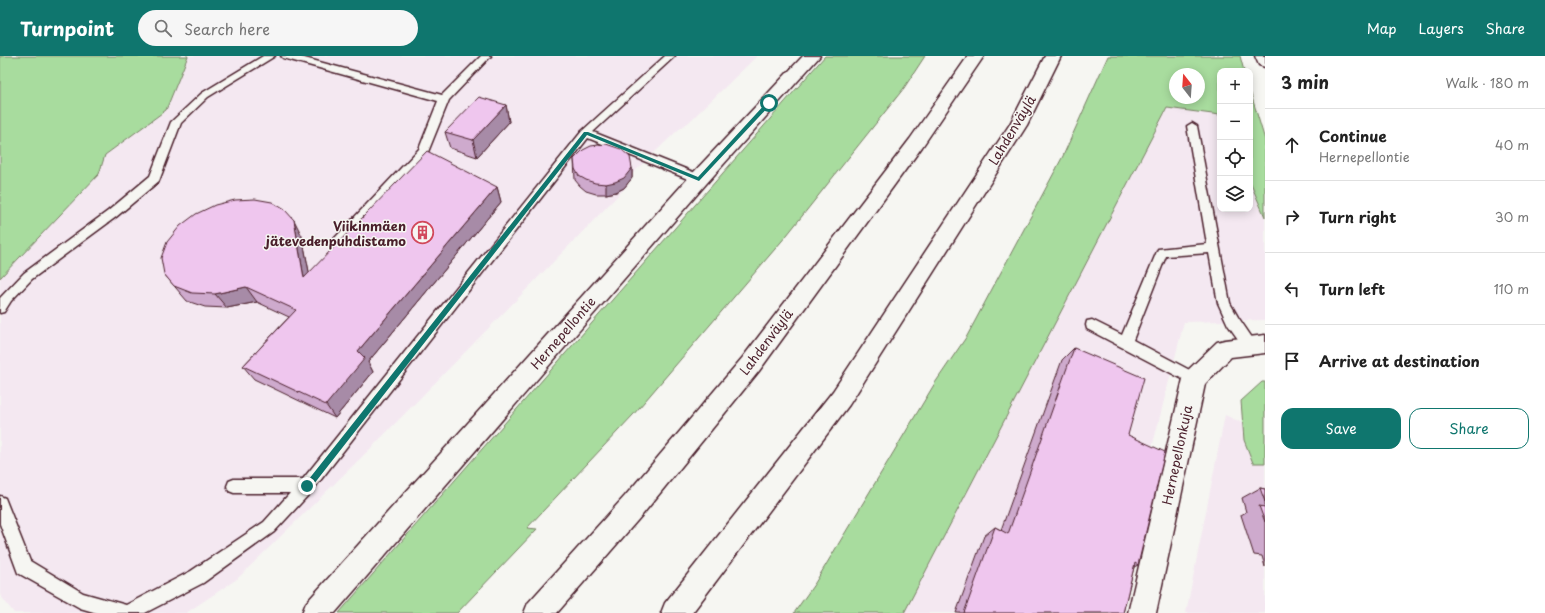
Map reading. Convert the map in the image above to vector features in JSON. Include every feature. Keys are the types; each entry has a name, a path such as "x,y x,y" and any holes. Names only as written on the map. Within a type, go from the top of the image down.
{"main road":[{"name":"Hernepellontie","path":"316,613 699,179 812,56"},
{"name":"Lahdenväylä","path":"538,613 634,505 751,364 916,143 976,56"},
{"name":"Lahdenväylä","path":"675,613 841,398 1018,124 1053,56"},
{"path":"1263,56 1265,62"},
{"path":"1194,379 1225,348 1258,344"},
{"name":"Hernepellonkuja","path":"1142,613 1194,379"}],"lane":[{"path":"0,308 6,298 28,276 112,214 155,178 176,122 205,95 270,56"},
{"path":"286,56 444,99"},
{"path":"336,244 424,150 444,99 486,56"},
{"path":"0,503 24,567 80,600 127,613 197,577 269,527 307,486 586,133 670,56"},
{"path":"1192,126 1224,303 1233,321 1258,344"},
{"path":"586,133 699,179"},
{"path":"1126,342 1162,252 1214,248"},
{"path":"1092,324 1194,379"},
{"path":"234,486 307,486"}],"shaded area":[{"path":"188,56 757,56 689,122 678,130 633,173 628,185 523,293 372,447 237,579 186,613 14,613 0,595 0,278 99,174 105,155 166,110"},
{"path":"1167,108 1217,115 1217,212 1253,212 1253,189 1265,217 1265,320 1184,322 1110,613 904,613"},
{"path":"1225,415 1265,433 1265,613 1186,613"}],"green space":[{"path":"0,56 188,56 166,110 105,155 99,174 0,278"},
{"path":"825,56 925,56 904,88 787,235 633,415 527,528 537,529 457,613 339,613"},
{"path":"1108,56 1240,56 1243,68 1217,68 1217,115 1167,108 904,613 794,613 815,583 935,383 967,336 1063,156"},
{"path":"1253,101 1265,140 1265,217 1253,189"},
{"path":"1262,382 1265,382 1265,463 1253,463 1244,440 1241,401"}],"building":[{"path":"479,97 506,105 473,140 445,132"},
{"path":"606,144 621,149 630,157 632,168 624,178 606,184 595,183 579,176 575,169 574,159 583,150 591,146"},
{"path":"427,151 497,187 358,351 365,358 326,405 243,366 296,310 246,287 215,294 192,293 174,286 164,274 161,258 167,242 180,226 196,214 215,205 235,200 255,199 272,202 285,210 294,220 304,278"},
{"path":"1074,348 1144,378 1128,435 1165,452 1138,565 1135,563 1123,613 964,613 995,527 1008,534"},
{"path":"1260,488 1265,489 1265,502"},
{"path":"1259,506 1265,507 1265,522"}],"place":[{"name":"Viikinmäen jätevedenpuhdistamo","path":"422,233"}],"route":[{"path":"307,486 586,133 699,179 769,103"}]}
